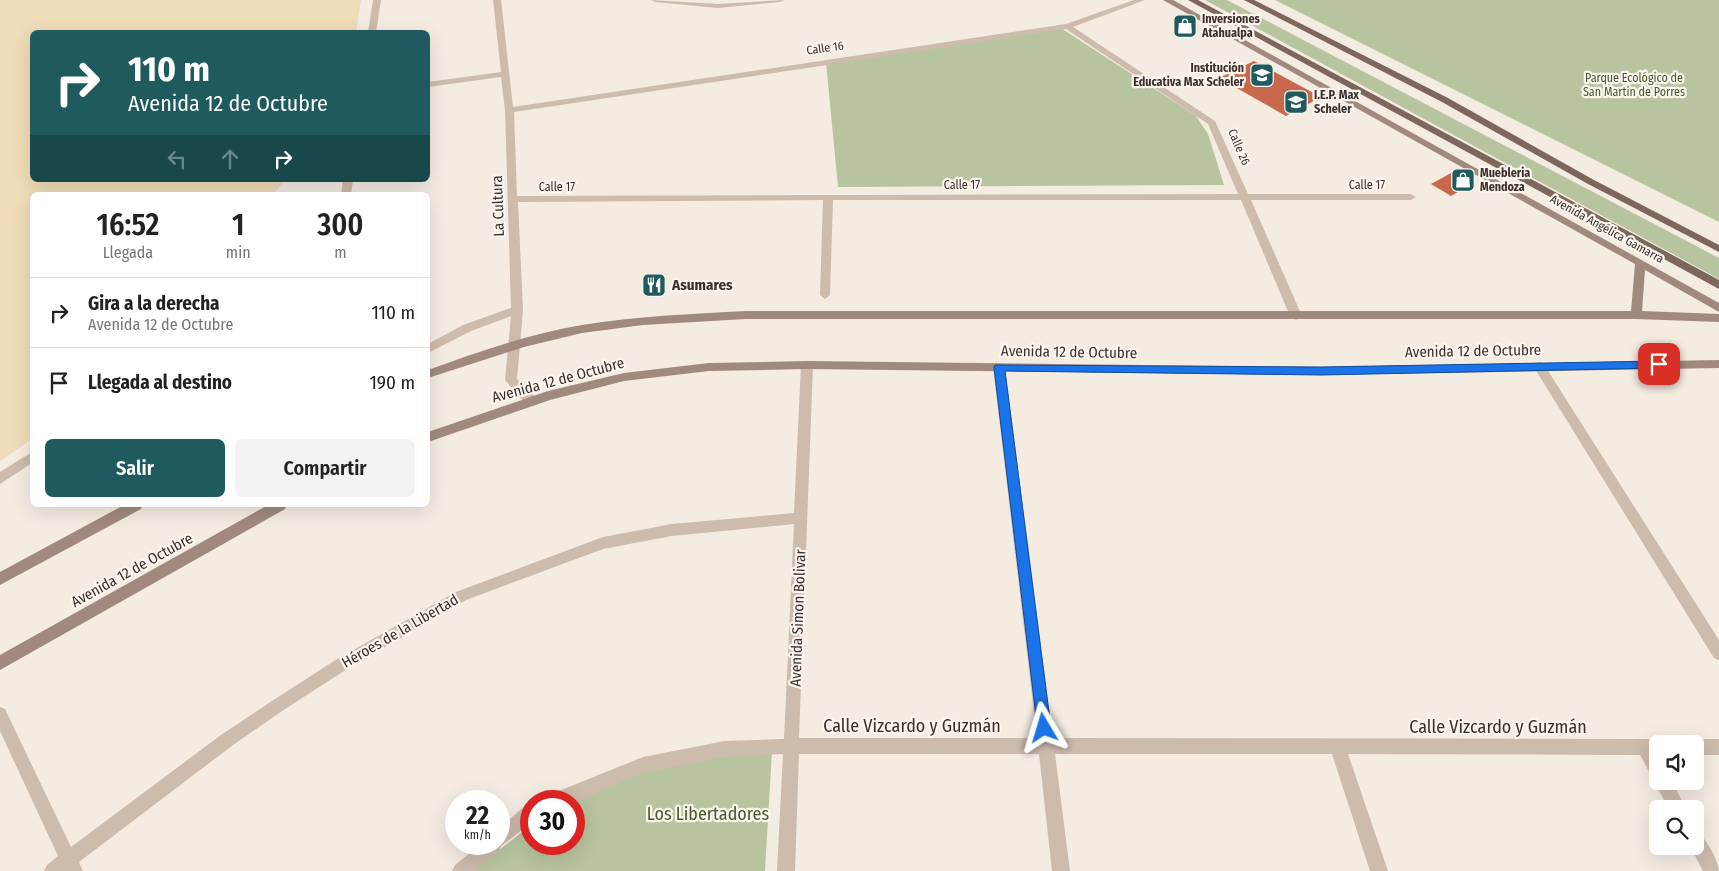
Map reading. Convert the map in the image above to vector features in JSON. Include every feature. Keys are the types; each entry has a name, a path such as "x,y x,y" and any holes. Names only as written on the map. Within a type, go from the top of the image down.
{"main road":[{"name":"Avenida Angélica Gamarra","path":"1167,0 1640,262 1719,308"},
{"name":"Avenida Angélica Gamarra","path":"1192,0 1719,285"},
{"path":"1248,0 1445,100 1591,182 1719,249"},
{"path":"1636,315 1640,262"},
{"path":"430,373 513,346 583,329 633,322 746,314 1636,315 1719,318"},
{"name":"Avenida 12 de Octubre","path":"430,436 533,401 624,378 708,367 807,365 1321,371 1719,364"},
{"path":"0,579 132,507"},
{"name":"Avenida 12 de Octubre","path":"0,663 276,507"}],"street":[{"path":"372,30 377,0"},
{"name":"La Cultura","path":"497,0 509,110 517,310 511,380 525,396 533,401"},
{"path":"655,0 686,5 718,6 780,0"},
{"name":"Calle 16","path":"509,110 1066,26 1141,0"},
{"name":"Calle 26","path":"1066,26 1212,123 1296,316"},
{"path":"430,85 505,74"},
{"path":"825,295 828,197"},
{"name":"Calle 17","path":"512,199 1411,197"},
{"path":"430,348 467,328 517,310"},
{"name":"Avenida Simon Bolivar","path":"786,871 807,365"},
{"path":"1539,366 1719,652"},
{"path":"999,368 1060,871"},
{"path":"0,479 30,458"},
{"name":"Héroes de la Libertad","path":"53,871 72,866 249,725 339,666 461,596 530,568 603,543 672,530 802,518"},
{"path":"0,714 72,866"},
{"name":"Calle Vizcardo y Guzmán","path":"582,790 643,765 725,749 792,746 1649,747"},
{"path":"1338,746 1379,871"},
{"path":"1704,747 1719,747"},
{"path":"510,830 520,822"},
{"path":"461,871 481,855"},
{"path":"1703,855 1712,871"}],"green space":[{"path":"1205,0 1227,0 1719,258 1719,279"},
{"name":"Parque Ecológico de San Martin de Porres","path":"1275,0 1719,0 1719,222"},
{"path":"1061,28 1196,116 1208,134 1224,185 838,187 826,62"},
{"name":"Los Libertadores","path":"772,751 765,871 473,871 493,855 510,855 510,842 520,834 520,855 585,855 585,796 667,761"}],"sand":[{"path":"0,0 361,0 356,30 30,30 30,182 283,182 275,192 30,192 30,440 0,461"}],"building":[{"path":"1254,61 1321,97 1286,116 1219,78"},
{"path":"1453,172 1473,183 1451,196 1431,184"}],"place":[{"name":"Inversiones Atahualpa","path":"1185,26"},
{"name":"Institución Educativa Max Scheler","path":"1262,75"},
{"name":"I.E.P. Max Scheler","path":"1296,102"},
{"name":"Muebleria Mendoza","path":"1463,180"},
{"name":"Asumares","path":"654,285"}],"route":[{"path":"1044,728 999,368 1321,371 1659,364"}]}
